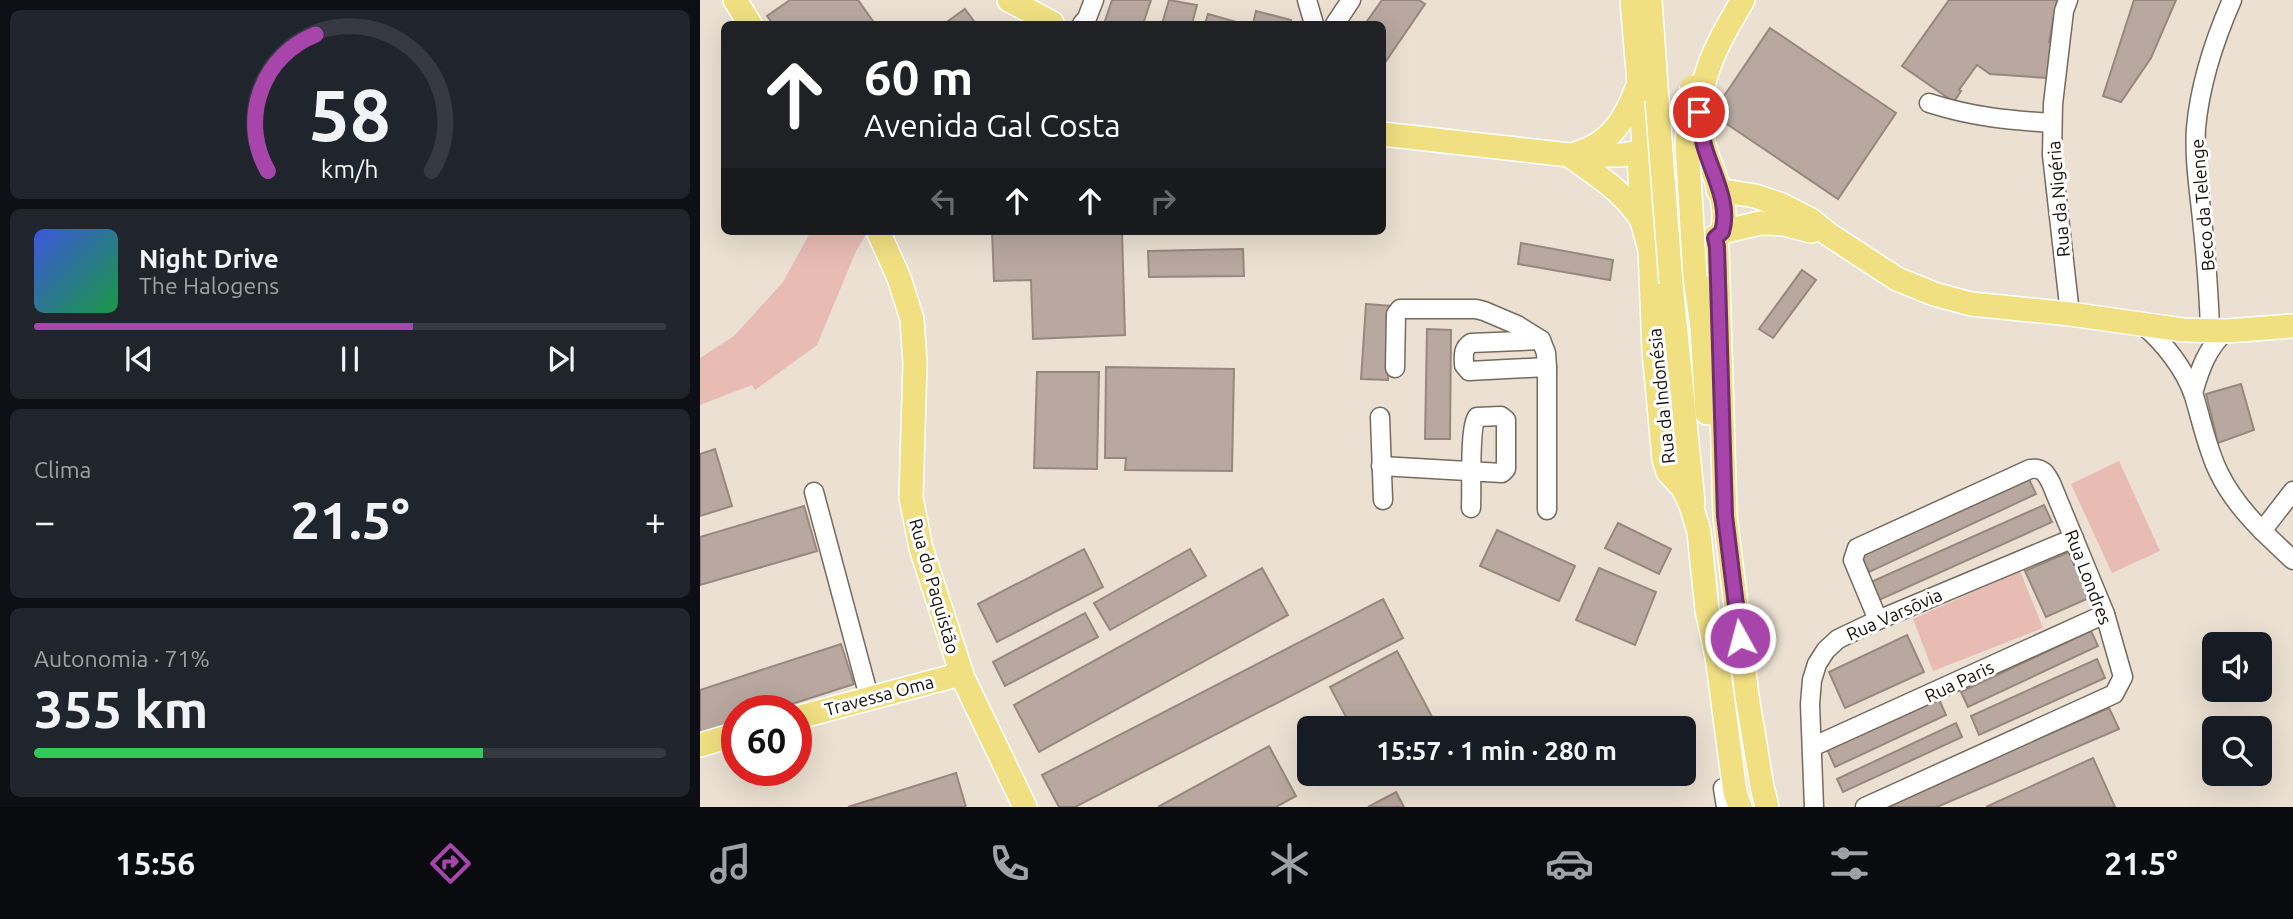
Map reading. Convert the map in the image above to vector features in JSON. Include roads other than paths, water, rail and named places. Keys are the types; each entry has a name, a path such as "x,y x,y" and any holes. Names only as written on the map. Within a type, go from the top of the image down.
{"main road":[{"path":"734,0 748,21"},
{"path":"1009,0 1048,21"},
{"path":"1025,0 1050,21"},
{"name":"Rua da Indonésia","path":"1632,0 1639,83 1643,223 1650,250 1654,351 1664,459 1668,472 1683,488 1694,512 1699,532 1707,610 1740,807"},
{"path":"1650,0 1671,283 1694,512"},
{"path":"1725,516 1716,490 1709,427 1702,328 1695,277 1687,144 1692,87 1697,68 1715,27 1733,0"},
{"path":"1743,0 1716,47 1701,91 1699,112 1700,130 1724,214 1717,247 1725,516 1747,696 1767,807"},
{"path":"1569,155 1587,150 1611,135 1626,116 1639,83"},
{"path":"1386,134 1569,155 1621,155 1669,138 1695,146 1708,159"},
{"name":"Rua da Indonésia","path":"1569,155 1618,192 1643,223 1660,237 1679,243 1689,244 1771,222 1828,234"},
{"path":"1718,190 1740,192 1782,205 1811,220 1897,279 1934,295 1970,304 2070,314 2144,326 2218,331 2293,326"},
{"name":"Rua do Paquistão","path":"880,235 899,278 912,320 915,363 911,498 920,548 961,674 1025,807"},
{"name":"Travessa Oma","path":"812,713 961,674"},
{"path":"700,745 721,739"}],"street":[{"path":"1084,21 1094,0"},
{"path":"1307,0 1313,21"},
{"path":"1337,21 1351,0"},
{"name":"Rua da Nigéria","path":"2068,0 2053,104 2052,155 2070,314"},
{"name":"Beco da Telenge","path":"2218,331 2207,266 2196,129 2204,79 2217,34 2232,0"},
{"path":"1929,103 1995,120 2052,123"},
{"path":"1395,368 1396,314 1400,309 1476,309 1517,325 1541,340 1547,367 1547,510"},
{"path":"2144,326 2173,358 2193,393 2208,448 2219,474 2244,512 2293,560"},
{"path":"2193,393 2218,331"},
{"path":"1541,340 1471,343 1464,351 1464,365 1469,370 1547,367"},
{"path":"1380,417 1383,500"},
{"path":"1381,466 1473,472 1471,508"},
{"name":"Rua Londres","path":"1865,807 2113,694 2123,677 2105,614 2074,538 2045,471 2037,468 1857,548 1853,560 1878,620"},
{"path":"2262,531 2293,491"},
{"path":"814,492 869,697"},
{"name":"Rua Varsōvia","path":"1814,807 1810,705 1812,680 1825,650 1838,639 1878,620 2074,538"},
{"name":"Rua Paris","path":"1812,747 2105,614"},
{"path":"1723,788 1726,807"}]}
